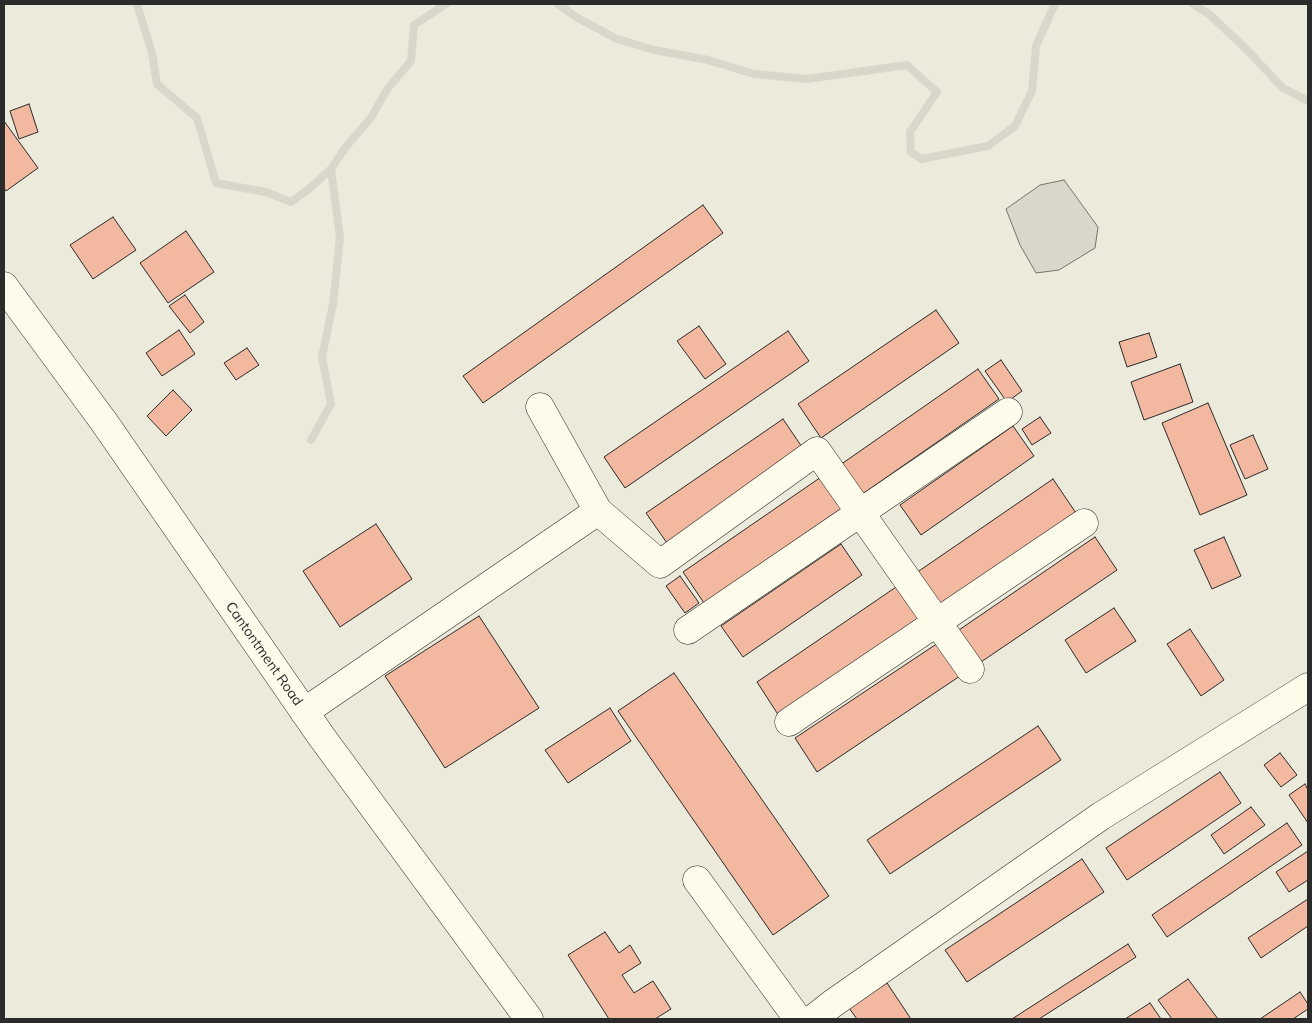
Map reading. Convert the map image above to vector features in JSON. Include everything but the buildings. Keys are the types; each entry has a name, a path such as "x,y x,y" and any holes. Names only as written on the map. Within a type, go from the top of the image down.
{"street":[{"name":"Cantontment Road","path":"4,286 104,422 304,712 529,1019"},
{"path":"540,408 598,511 660,564 817,451 970,669"},
{"path":"688,630 1008,412"},
{"path":"304,712 598,511"},
{"path":"789,722 1084,523"},
{"path":"812,1019 1101,816 1308,687"},
{"path":"697,880 798,1019"}],"shaded area":[{"path":"4,4 1308,4 1308,1019 4,1019"},
{"path":"1064,180 1098,227 1095,248 1059,270 1036,273 1020,245 1006,209 1040,185"}],"waterway":[{"path":"137,4 152,53 157,84 197,118 216,183 266,192 291,202 331,169"},
{"path":"311,440 331,404 322,357 333,304 340,238 331,169 345,148 370,119 388,88 411,61 414,25 446,4"},
{"path":"558,4 576,17 617,39 654,50 708,60 754,74 807,79 907,65 937,92 910,132 911,152 921,159 988,146 1015,126 1032,91 1036,46 1055,4"},
{"path":"1193,4 1209,14 1283,88 1308,101"}]}
